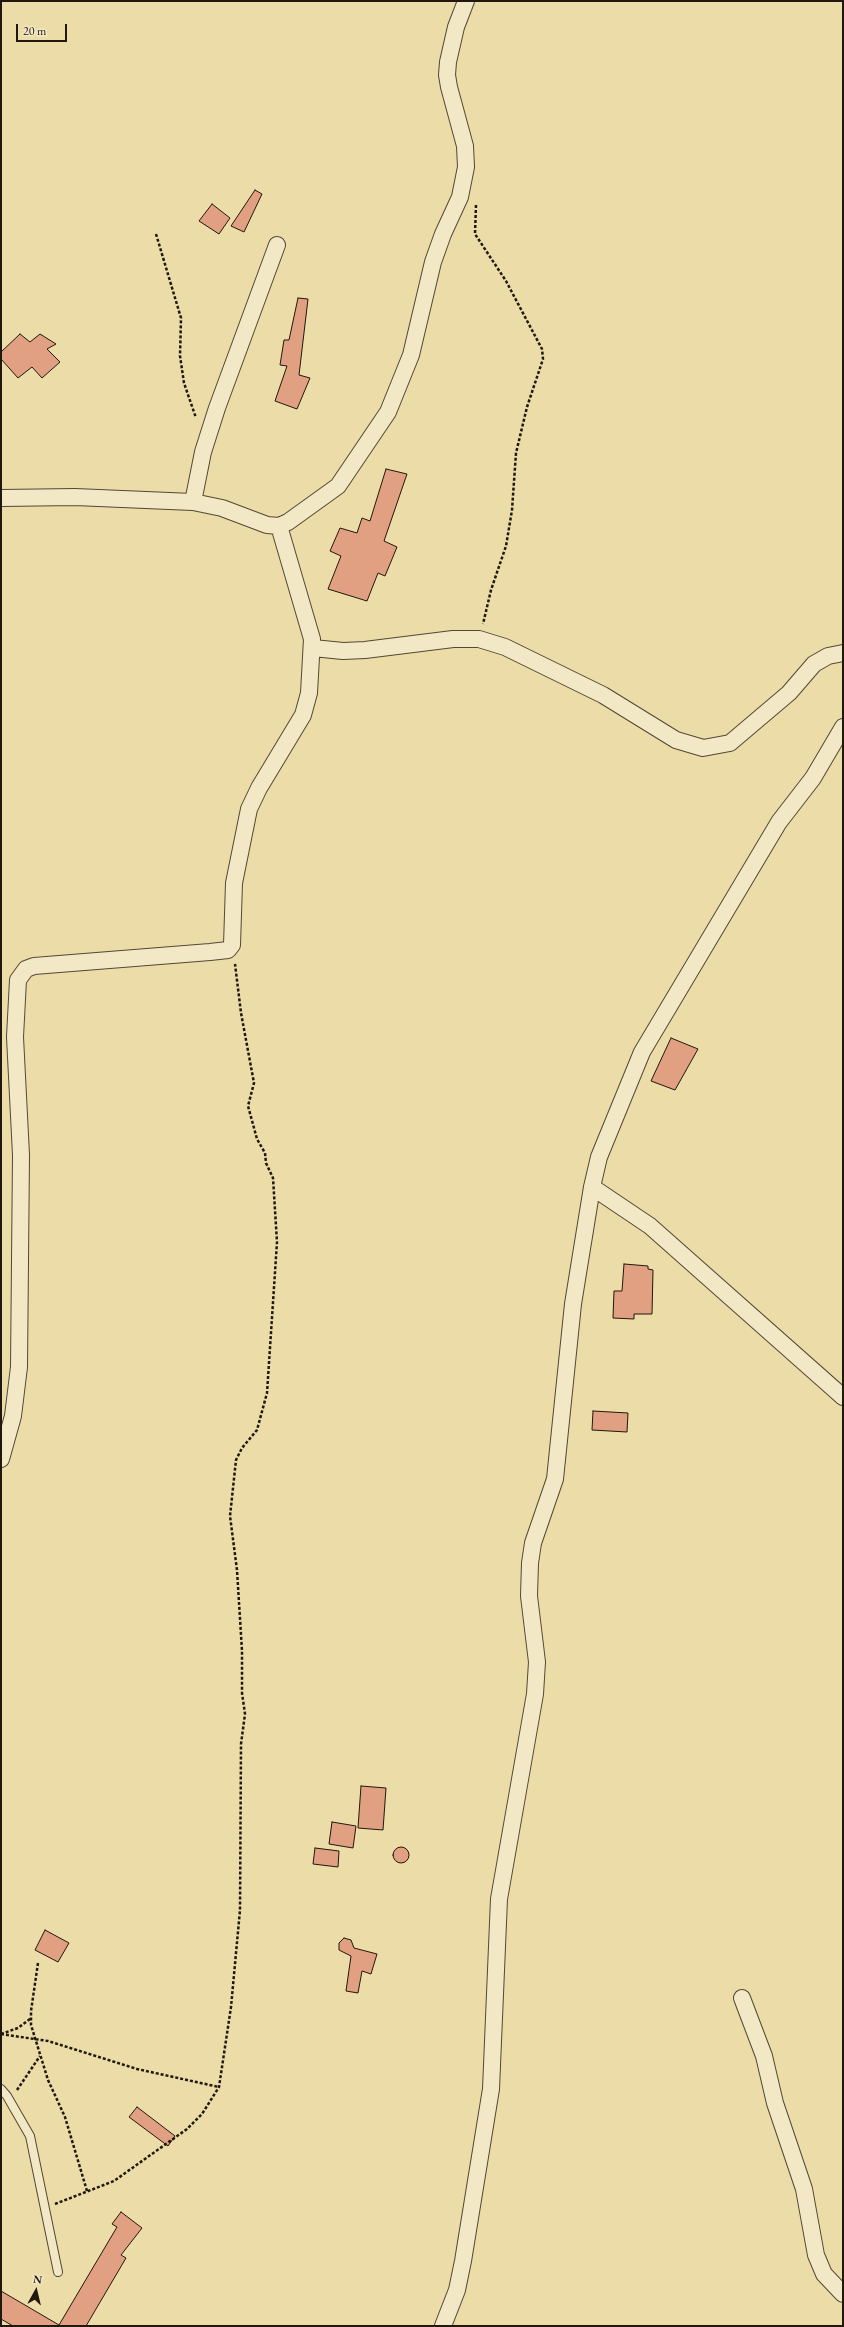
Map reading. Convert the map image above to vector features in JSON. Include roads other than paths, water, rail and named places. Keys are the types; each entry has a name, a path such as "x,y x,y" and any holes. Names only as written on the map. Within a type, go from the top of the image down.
{"street":[{"path":"1,498 75,497 193,502 222,508 267,525 279,526 288,522 338,486 388,412 411,355 433,262 443,234 460,197 466,167 465,146 449,87 447,74 448,62 456,27 466,1"},
{"path":"193,502 203,452 217,408 277,245"},
{"path":"1,1459 13,1416 19,1367 21,1155 15,1037 18,980 26,969 34,966 210,952 228,950 232,945 234,882 249,809 259,788 303,715 309,693 313,648 309,628 279,526"},
{"path":"313,648 342,651 365,650 453,639 479,639 505,647 603,695 676,740 703,748 730,743 789,693 814,664 828,656 843,653"},
{"path":"443,2326 457,2290 463,2261 491,2089 499,1899 535,1694 537,1662 530,1596 530,1563 534,1543 555,1479 573,1304 592,1187 599,1157 642,1052 779,822 813,778 843,726"},
{"path":"592,1187 650,1226 843,1397"},
{"path":"742,1998 764,2056 775,2103 804,2189 816,2256 824,2274 843,2294"}],"lane":[{"path":"1,2089 9,2099 30,2136 58,2272"}]}
